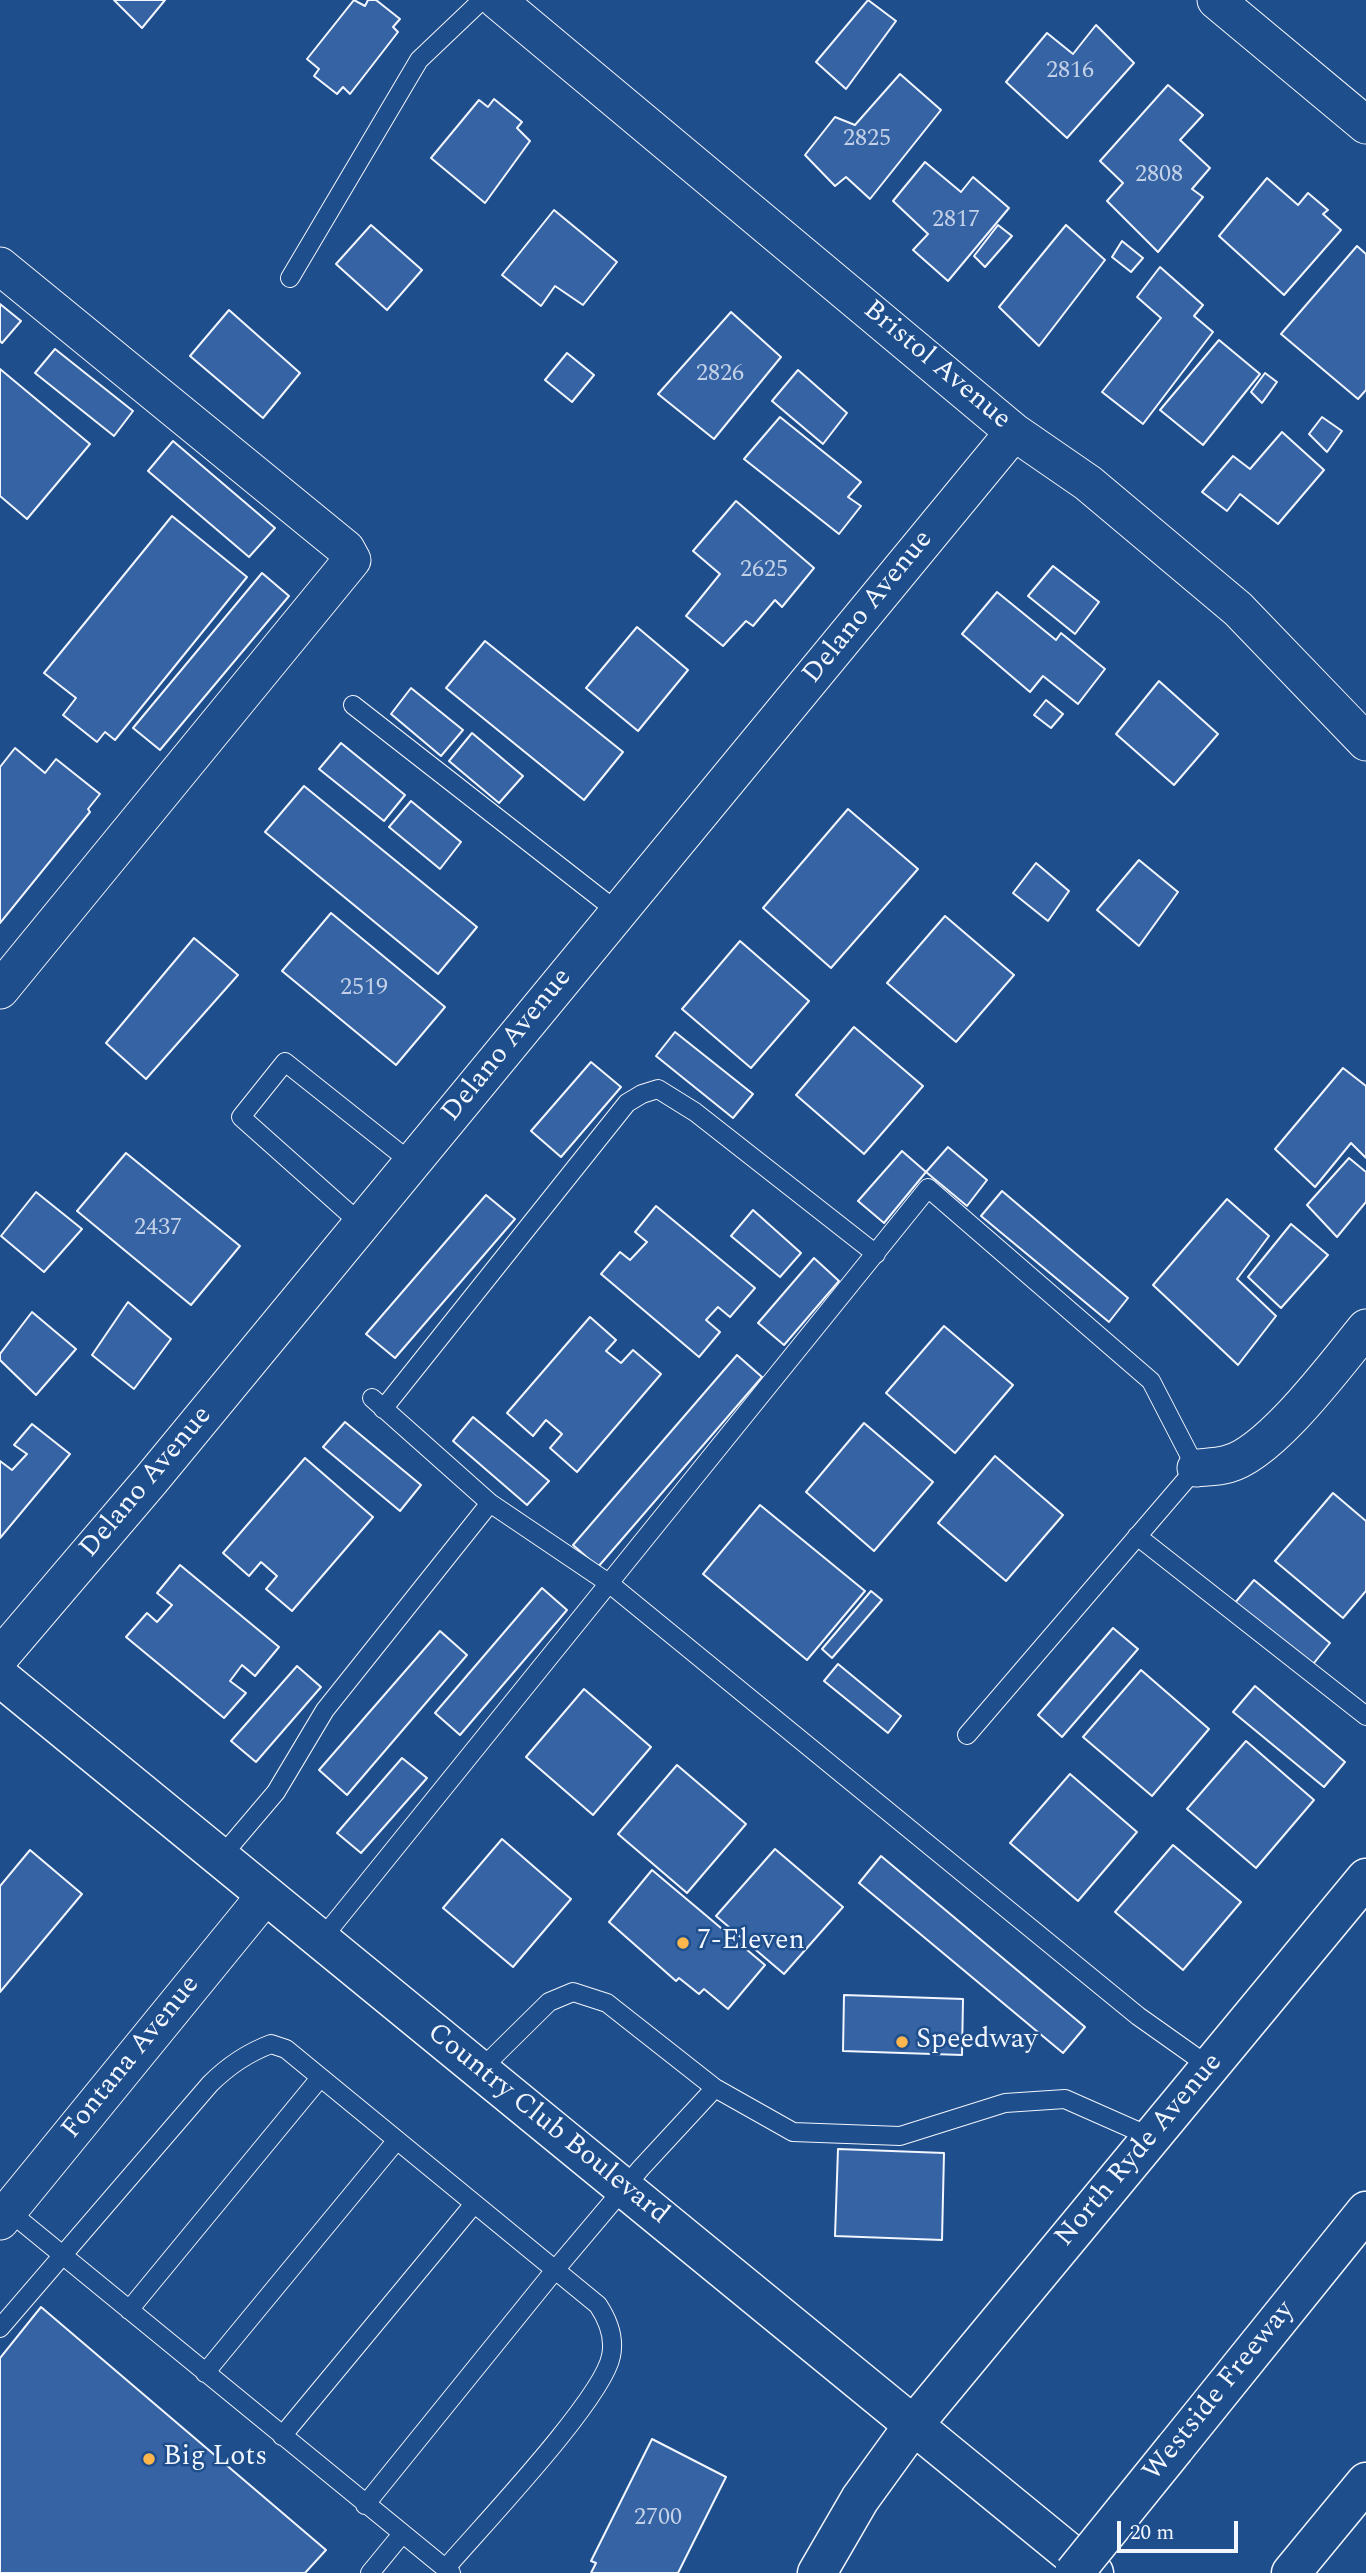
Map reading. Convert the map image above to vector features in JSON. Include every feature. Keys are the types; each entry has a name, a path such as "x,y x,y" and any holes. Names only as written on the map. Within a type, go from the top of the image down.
{"main road":[{"name":"Country Club Boulevard","path":"0,1677 320,1941 915,2423 1094,2573"},
{"name":"North Ryde Avenue","path":"817,2573 860,2499 915,2423 1366,1878"},
{"name":"Westside Freeway","path":"1074,2573 1366,2211"},
{"path":"1291,2573 1366,2482"}],"street":[{"name":"Bristol Avenue","path":"497,0 1014,432 1088,482 1238,609 1366,742"},
{"path":"1216,0 1366,125"},
{"path":"0,266 346,549 352,560 0,990"},
{"name":"Delano Avenue","path":"0,1657 159,1471 1014,432"},
{"path":"1196,1468 1230,1464 1270,1437 1294,1415 1366,1328"},
{"name":"Fontana Avenue","path":"3,2212 265,1896"}],"lane":[{"path":"290,278 419,60 482,0"},
{"path":"353,705 618,912"},
{"path":"361,1224 241,1117 285,1062 412,1163"},
{"path":"876,1254 695,1112 658,1089 627,1103 378,1404 490,1503 610,1584 1138,2015 1210,2067"},
{"path":"320,1941 928,1188 1150,1381 1196,1468 967,1735"},
{"path":"220,1858 276,1792 325,1710 490,1503"},
{"path":"1138,1536 1366,1716"},
{"path":"480,2070 549,2002 573,1992 607,2003 715,2088 793,2132 900,2136 1004,2103 1065,2099 1151,2137"},
{"path":"0,2328 62,2255 210,2084 227,2067 271,2044 286,2049 598,2305 607,2318 611,2356 604,2377 576,2415 448,2571 62,2255 3,2212"},
{"path":"129,2310 320,2078"},
{"path":"365,2505 555,2270 624,2188 715,2088"},
{"path":"205,2373 397,2140"},
{"path":"282,2436 474,2204"},
{"path":"370,2573 402,2534"}],"building":[{"path":"114,0 165,0 142,28"},
{"path":"354,0 365,6 368,0 376,0 400,19 393,27 398,32 350,94 343,87 337,94 314,76 319,69 307,59"},
{"path":"868,0 896,21 846,89 816,62"},
{"path":"1096,25 1134,63 1067,138 1006,82 1047,33 1073,54"},
{"path":"900,74 941,110 870,199 846,177 835,186 805,155 835,117 855,125"},
{"path":"1168,85 1203,115 1180,140 1210,168 1192,189 1203,197 1158,252 1107,201 1123,183 1100,161"},
{"path":"494,99 522,122 517,128 530,141 485,203 431,158 479,100 488,107"},
{"path":"925,162 961,192 973,177 1009,208 948,281 913,250 928,234 893,201"},
{"path":"1267,178 1298,205 1308,193 1328,210 1323,214 1341,230 1284,295 1219,236"},
{"path":"554,210 617,262 583,305 555,286 541,306 502,275"},
{"path":"371,225 422,270 387,310 336,264"},
{"path":"998,225 1012,236 985,267 974,256"},
{"path":"1066,225 1105,260 1039,346 999,307"},
{"path":"1122,241 1143,258 1131,272 1112,257"},
{"path":"1357,246 1366,254 1366,390 1358,399 1281,334"},
{"path":"1160,267 1203,305 1194,316 1213,332 1143,424 1102,392 1161,318 1137,297"},
{"path":"0,304 21,321 2,343 0,341"},
{"path":"229,310 300,373 263,418 190,356"},
{"path":"731,312 781,357 714,439 658,394"},
{"path":"1219,340 1260,374 1203,445 1160,410"},
{"path":"55,349 133,411 114,436 35,373"},
{"path":"567,353 594,375 572,402 545,380"},
{"path":"0,369 90,444 27,519 0,496"},
{"path":"798,370 847,413 823,444 772,401"},
{"path":"1265,373 1277,382 1262,403 1251,392"},
{"path":"780,417 861,482 848,497 861,506 839,534 744,459"},
{"path":"1322,417 1342,431 1327,452 1309,434"},
{"path":"1282,432 1324,470 1278,524 1240,494 1227,511 1202,492 1233,456 1250,469"},
{"path":"173,441 275,528 249,557 148,471"},
{"path":"736,501 814,568 782,607 775,600 753,626 746,621 723,646 686,616 720,574 693,551"},
{"path":"172,516 247,577 115,740 105,732 97,742 63,715 76,698 44,673"},
{"path":"1053,566 1099,602 1075,634 1028,596"},
{"path":"262,573 289,596 160,750 133,728"},
{"path":"997,592 1056,640 1061,633 1105,669 1078,704 1043,676 1030,692 962,634"},
{"path":"637,627 688,670 638,731 586,688"},
{"path":"485,641 623,752 584,800 446,688"},
{"path":"1159,681 1218,734 1174,785 1116,734"},
{"path":"411,688 463,730 441,756 391,714"},
{"path":"1046,700 1063,714 1051,728 1034,715"},
{"path":"472,733 523,776 499,803 449,761"},
{"path":"341,743 405,795 384,821 319,769"},
{"path":"15,748 45,773 56,759 100,794 88,809 90,812 0,923 0,767"},
{"path":"304,786 477,927 438,974 265,832"},
{"path":"411,801 461,842 440,869 389,827"},
{"path":"848,809 918,869 831,968 763,908"},
{"path":"1139,860 1178,892 1139,946 1097,910"},
{"path":"1036,863 1069,891 1048,921 1013,893"},
{"path":"331,913 445,1007 396,1065 282,971"},
{"path":"945,916 1014,975 956,1042 887,983"},
{"path":"194,938 238,975 146,1079 106,1043"},
{"path":"740,941 809,1001 751,1068 682,1009"},
{"path":"854,1027 923,1086 864,1154 796,1095"},
{"path":"675,1032 753,1094 733,1118 656,1056"},
{"path":"591,1062 621,1087 561,1157 531,1131"},
{"path":"1343,1068 1366,1086 1366,1158 1351,1143 1315,1187 1275,1149"},
{"path":"948,1147 987,1180 967,1206 926,1172"},
{"path":"902,1151 926,1172 884,1223 858,1201"},
{"path":"126,1153 240,1246 191,1305 77,1211"},
{"path":"1349,1158 1366,1172 1366,1202 1337,1237 1307,1205"},
{"path":"1002,1191 1128,1298 1109,1322 981,1216"},
{"path":"36,1192 82,1229 44,1272 1,1236"},
{"path":"486,1195 515,1219 395,1358 366,1334"},
{"path":"1227,1199 1269,1236 1237,1279 1276,1316 1238,1365 1153,1285"},
{"path":"656,1206 755,1288 730,1317 718,1307 706,1320 720,1332 699,1357 601,1274 620,1252 630,1260 647,1242 635,1232"},
{"path":"753,1210 801,1253 780,1277 731,1236"},
{"path":"1291,1224 1328,1255 1281,1308 1248,1277"},
{"path":"814,1258 839,1281 784,1345 758,1323"},
{"path":"128,1302 171,1339 134,1389 92,1355"},
{"path":"32,1312 76,1349 36,1395 0,1360 0,1354"},
{"path":"590,1317 616,1340 606,1351 621,1363 633,1350 661,1374 577,1472 550,1448 562,1434 546,1420 533,1436 507,1413"},
{"path":"944,1326 1013,1385 955,1453 886,1393"},
{"path":"737,1355 762,1377 598,1567 573,1545"},
{"path":"473,1417 549,1481 527,1505 453,1441"},
{"path":"345,1422 421,1485 400,1511 323,1447"},
{"path":"864,1423 933,1482 874,1551 806,1492"},
{"path":"32,1424 70,1454 0,1538 0,1461 12,1470 27,1454 14,1445"},
{"path":"995,1456 1063,1515 1006,1581 938,1523"},
{"path":"305,1458 373,1517 292,1611 266,1589 277,1576 261,1562 249,1576 223,1553"},
{"path":"1333,1493 1366,1521 1366,1591 1343,1618 1275,1561"},
{"path":"760,1505 865,1591 807,1660 703,1574"},
{"path":"180,1565 279,1647 255,1676 242,1665 230,1681 246,1693 224,1718 126,1637 147,1613 157,1622 172,1605 157,1593"},
{"path":"1254,1580 1330,1643 1310,1668 1234,1604"},
{"path":"542,1588 567,1610 460,1735 435,1713"},
{"path":"871,1591 882,1600 832,1658 822,1649"},
{"path":"1113,1628 1138,1649 1062,1737 1038,1715"},
{"path":"440,1631 467,1655 347,1795 319,1770"},
{"path":"838,1664 901,1716 888,1733 824,1681"},
{"path":"297,1666 321,1687 256,1762 231,1741"},
{"path":"1141,1670 1209,1729 1152,1796 1083,1737"},
{"path":"1255,1686 1345,1762 1324,1787 1233,1712"},
{"path":"584,1689 651,1747 593,1815 526,1757"},
{"path":"1246,1741 1314,1800 1256,1868 1187,1809"},
{"path":"402,1758 427,1778 361,1853 337,1833"},
{"path":"677,1765 746,1824 687,1893 618,1834"},
{"path":"1070,1774 1137,1832 1078,1901 1010,1843"},
{"path":"502,1839 571,1899 513,1967 443,1908"},
{"path":"1173,1845 1241,1902 1183,1970 1115,1912"},
{"path":"775,1849 843,1907 784,1974 716,1916"},
{"path":"30,1850 82,1894 0,1992 0,1886"},
{"path":"881,1856 1085,2027 1063,2053 859,1883"},
{"path":"652,1870 765,1965 728,2009 704,1989 699,1994 679,1978 676,1981 609,1922"},
{"path":"844,1995 963,1999 962,2055 843,2051"},
{"path":"838,2149 944,2153 942,2240 835,2236"},
{"path":"41,2307 326,2550 305,2573 0,2573 0,2358"},
{"path":"652,2439 726,2477 678,2573 591,2573 596,2563 591,2561"}],"place":[{"name":"7-Eleven","path":"683,1943"},
{"name":"Speedway","path":"902,2042"},
{"name":"Big Lots","path":"149,2459"}]}
